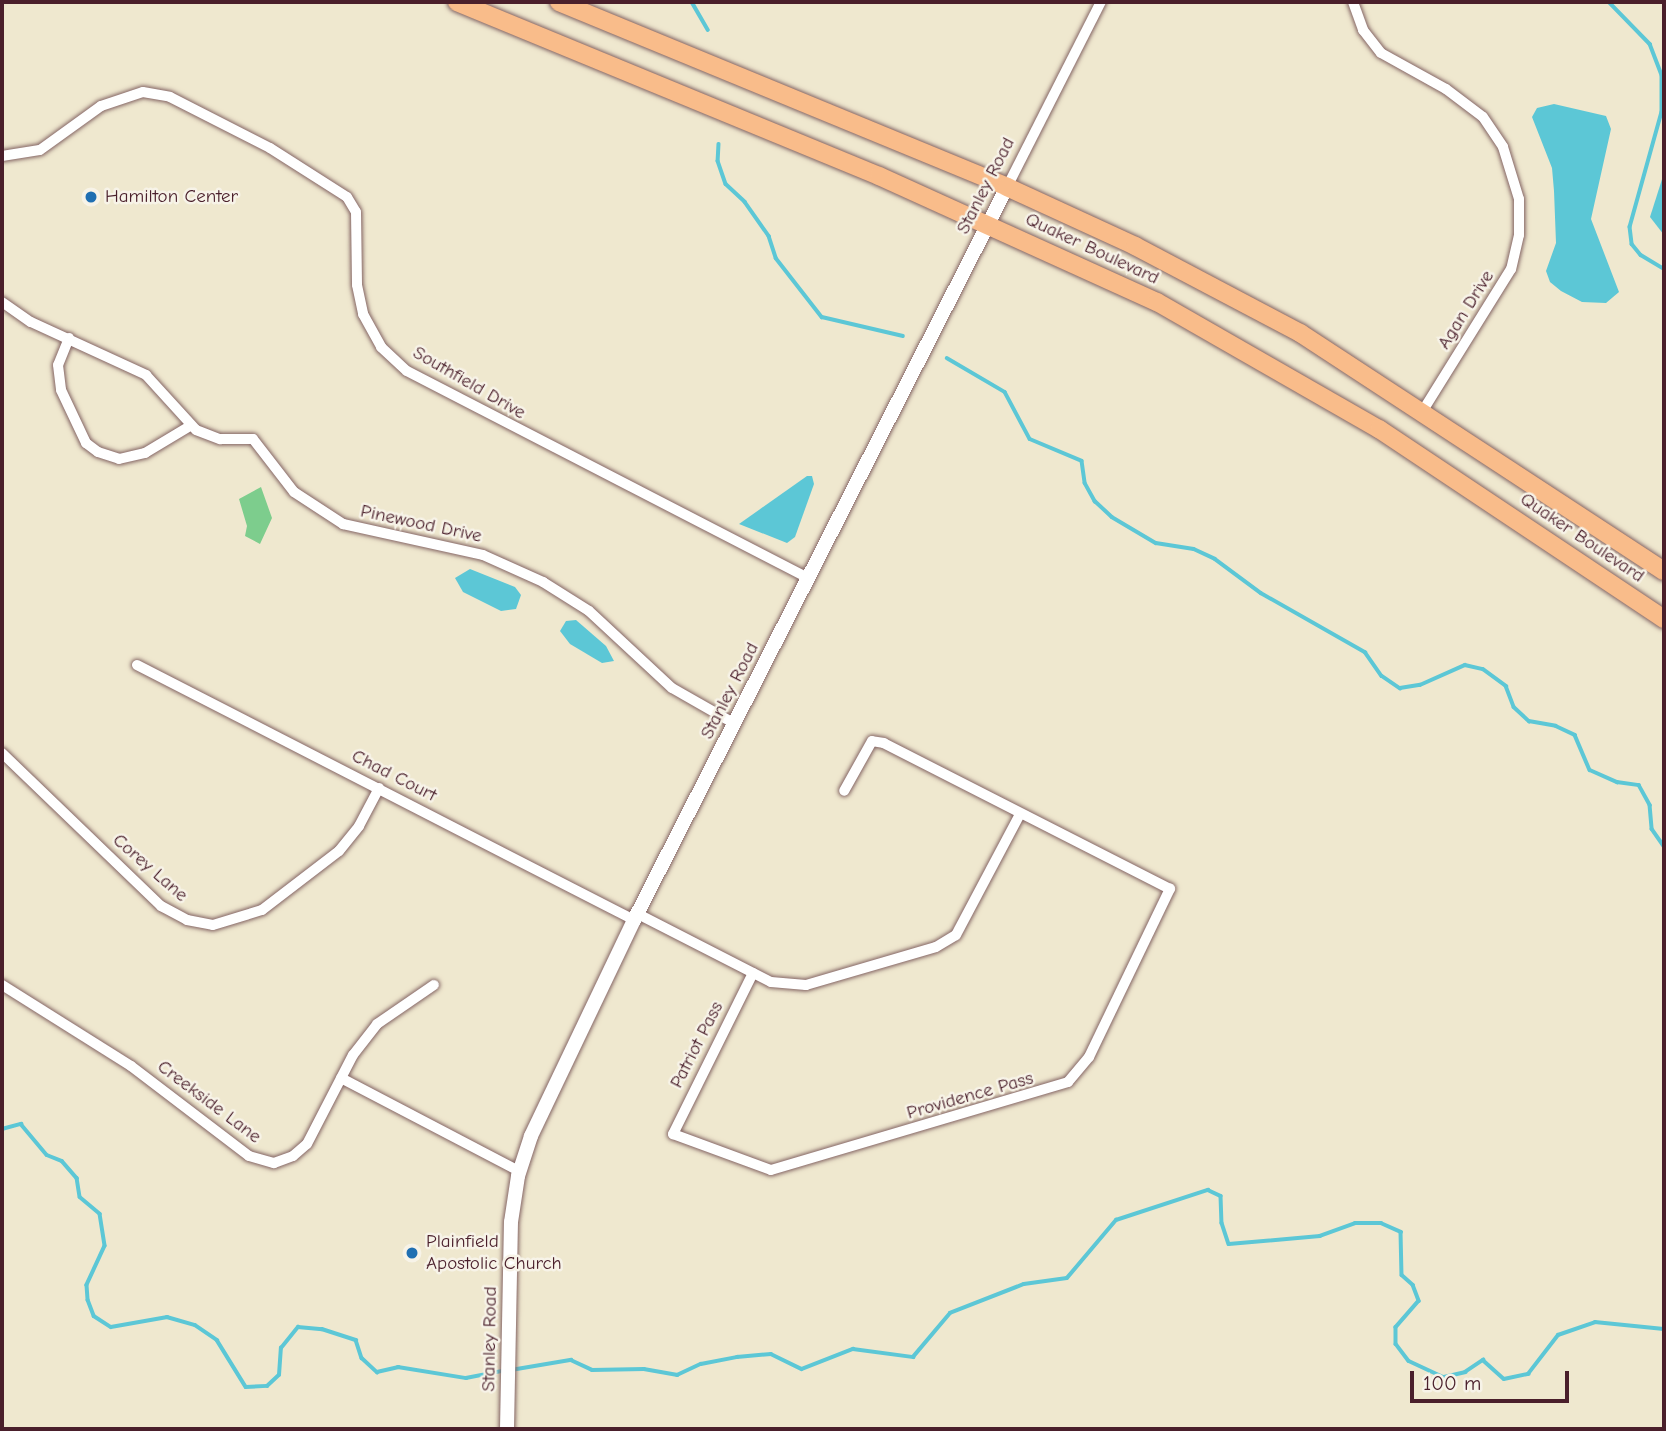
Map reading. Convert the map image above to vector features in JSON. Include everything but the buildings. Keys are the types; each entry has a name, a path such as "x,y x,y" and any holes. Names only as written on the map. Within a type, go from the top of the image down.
{"main road":[{"name":"Quaker Boulevard","path":"457,2 989,224 1107,277 1303,382 1434,463 1664,619"},
{"name":"Quaker Boulevard","path":"559,2 1007,187 1135,246 1300,332 1424,409 1664,571"}],"street":[{"name":"Stanley Road","path":"507,1429 511,1222 519,1171 531,1136 636,917 1101,2"},
{"name":"Agan Drive","path":"1353,2 1363,30 1381,53 1446,89 1482,117 1503,147 1517,191 1519,235 1511,269 1424,409"},
{"name":"Southfield Drive","path":"2,156 40,150 101,106 143,92 170,97 274,150 347,197 356,212 357,285 365,318 381,347 407,371 808,578"},
{"name":"Pinewood Drive","path":"2,302 31,322 145,375 190,426 220,439 253,439 294,492 343,524 483,555 544,582 575,600 672,688 735,724"},
{"path":"69,338 58,365 61,390 86,443 98,452 118,459 145,453 190,426"},
{"name":"Chad Court","path":"137,665 636,917 779,985 797,987 947,943 964,926 1020,814"},
{"path":"844,791 872,741 1020,814"},
{"name":"Corey Lane","path":"2,753 161,906 187,919 214,925 262,910 339,851 359,826 379,788"},
{"name":"Providence Pass","path":"673,1133 747,1165 771,1170 1059,1087 1076,1075 1089,1057 1170,889 1020,814"},
{"name":"Patriot Pass","path":"673,1133 753,973"},
{"name":"Creekside Lane","path":"2,985 131,1066 257,1160 274,1163 300,1151 341,1078 377,1024 434,985"},
{"path":"341,1078 519,1171"}],"green space":[{"path":"261,487 272,518 260,544 245,536 247,526 239,499"}],"water":[{"path":"1554,104 1606,116 1611,129 1591,219 1619,292 1606,303 1582,302 1561,291 1550,282 1546,271 1556,243 1552,168 1532,117 1537,108"},
{"path":"1664,173 1664,235 1650,217"},
{"path":"807,476 812,476 814,484 795,537 787,543 739,524"},
{"path":"470,569 515,587 521,595 516,609 501,611 463,592 455,578"},
{"path":"576,620 606,646 614,661 602,663 570,644 560,631 566,621"}],"waterway":[{"path":"692,2 708,30"},
{"path":"1609,2 1650,44 1662,76 1662,112 1630,227 1632,244 1641,255 1664,269"},
{"path":"719,144 718,161 726,184 745,202 769,236 776,258 822,317 903,336"},
{"path":"947,358 1005,392 1030,439 1082,461 1085,483 1095,501 1112,517 1156,543 1194,549 1215,559 1261,593 1365,652 1382,676 1400,688 1420,685 1465,665 1483,669 1506,686 1514,707 1529,721 1556,726 1575,735 1590,770 1617,782 1639,785 1650,805 1652,829 1664,846"},
{"path":"2,1129 21,1124 47,1155 62,1161 77,1178 80,1197 100,1214 105,1246 87,1285 88,1300 94,1316 111,1327 167,1317 195,1325 217,1340 246,1387 267,1386 279,1375 281,1348 298,1327 322,1329 356,1340 362,1358 377,1372 398,1367 466,1378 503,1371"},
{"path":"511,1370 571,1360 592,1370 644,1369 677,1375 701,1364 771,1354 802,1369 853,1349 913,1357 950,1313 1024,1284 1067,1278 1116,1220 1208,1190 1221,1196 1222,1223 1229,1244 1320,1236 1355,1223 1381,1223 1401,1232 1402,1275 1413,1285 1419,1301 1396,1327 1396,1344 1409,1361 1444,1377 1465,1372 1483,1360 1504,1379 1528,1374 1558,1335 1595,1322 1664,1329"}],"place":[{"name":"Hamilton Center","path":"91,197"},
{"name":"Plainfield Apostolic Church","path":"412,1253"}]}
